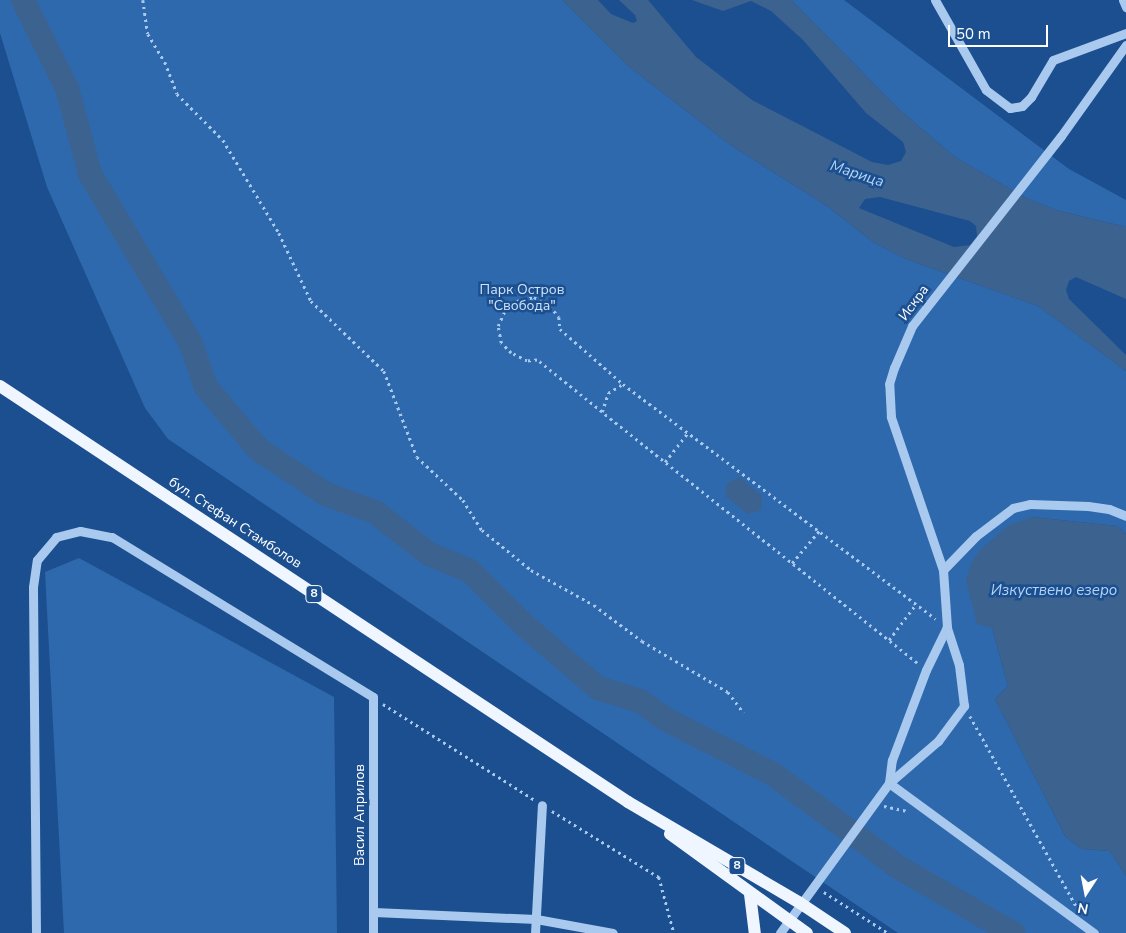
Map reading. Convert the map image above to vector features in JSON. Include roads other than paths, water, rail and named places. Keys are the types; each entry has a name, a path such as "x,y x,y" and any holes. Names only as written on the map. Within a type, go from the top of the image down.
{"main road":[{"name":"бул. Стефан Стамболов","path":"0,386 628,802 800,903 844,933"},
{"name":"бул. Стефан Стамболов","path":"628,802 750,894 807,933"},
{"path":"750,894 755,933"}],"street":[{"path":"935,0 986,90 1010,108 1022,106 1031,97 1053,60 1126,33"},
{"path":"1123,0 1126,7"},
{"name":"Искра","path":"889,783 938,741 964,706 959,664 947,627 943,570 891,417 889,384 912,326 1061,136 1126,45"},
{"path":"943,570 976,536 1013,508 1030,504 1088,506 1109,509 1126,516"},
{"name":"Васил Априлов","path":"36,933 33,587 37,560 56,537 80,530 112,537 373,697 373,933"},
{"path":"780,933 813,885 889,783 892,760 926,670 947,627"},
{"path":"889,783 1091,931"},
{"path":"535,933 542,805"},
{"path":"374,912 536,919 613,933"}],"water":[{"name":"Марица","path":"562,0 598,0 611,14 633,23 637,21 635,15 619,0 648,0 696,57 752,100 872,162 888,165 901,161 906,152 903,142 866,113 803,40 771,11 751,1 723,11 692,0 791,0 901,111 955,157 1026,198 1056,210 1126,227 1126,299 1076,277 1069,281 1066,290 1069,299 1126,355 1126,371 1038,306 906,259 873,242 827,206 729,144 627,65","holes":["880,197 970,221 976,226 977,236 970,245 954,247 859,208 865,199"]},
{"path":"739,477 762,496 761,510 748,514 725,496 727,483"},
{"name":"Изкуствено езеро","path":"1032,517 1117,526 1126,534 1126,876 1110,851 1082,849 1065,836 995,699 1008,686 992,628 977,624 966,581 971,563 981,549 1009,525"}],"waterway":[{"path":"23,0 67,88 90,174 190,342 206,387 258,449 326,494 375,512 429,554 470,571 523,624 598,688 640,701 667,720 773,774 898,867 1013,933"}],"park label":[{"name":"Парк Остров \"Свобода\"","path":"522,298"}]}
